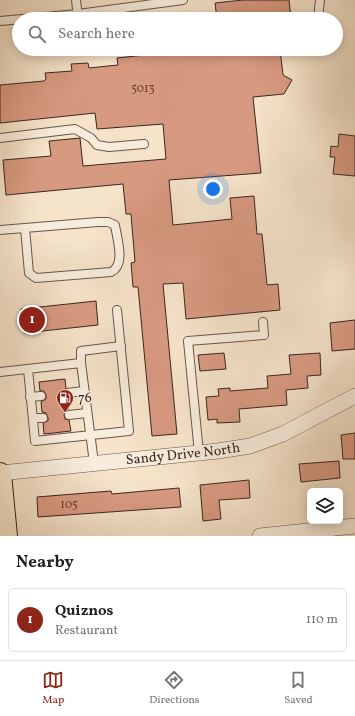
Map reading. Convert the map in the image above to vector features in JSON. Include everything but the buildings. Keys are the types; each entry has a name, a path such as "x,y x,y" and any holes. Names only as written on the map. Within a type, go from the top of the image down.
{"main road":[{"path":"0,477 6,536"}],"street":[{"name":"Sandy Drive North","path":"0,477 94,463 200,453 250,446 283,434 355,396"},
{"path":"260,536 333,532 355,526"}],"lane":[{"path":"76,0 78,12"},
{"path":"104,12 183,0"},
{"path":"319,12 320,0"},
{"path":"0,21 12,20"},
{"path":"0,138 75,129 90,138 97,145 109,147 144,144"},
{"path":"0,230 25,228 108,222 115,225 120,262 116,269 111,272 36,278 29,273 25,228"},
{"path":"28,369 35,441 128,430 117,310"},
{"path":"200,453 188,341 264,335 263,322"},
{"path":"94,463 84,391 81,351 121,346"},
{"path":"0,372 82,363"},
{"path":"67,393 84,391"},
{"path":"30,397 41,396"},
{"path":"69,415 87,413"},
{"path":"33,418 43,418"}],"place":[{"name":"Quiznos","path":"32,320"},
{"name":"76","path":"65,413"}]}
